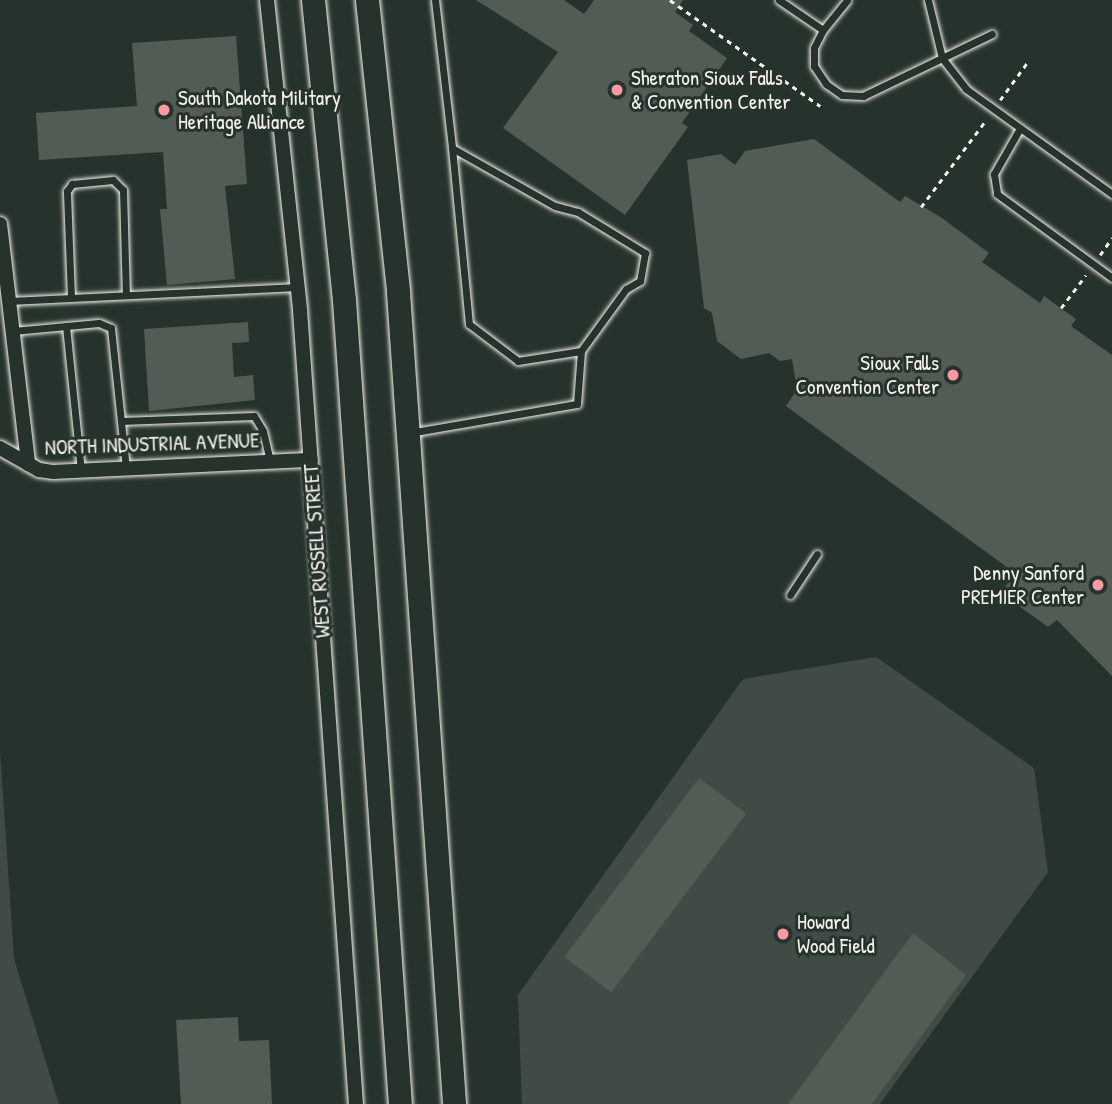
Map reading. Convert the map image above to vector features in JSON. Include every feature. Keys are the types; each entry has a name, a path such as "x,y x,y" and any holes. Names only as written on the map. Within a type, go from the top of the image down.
{"highway":[{"path":"313,0 344,300 400,1104"},
{"path":"369,0 370,29 389,181 454,1104"}],"street":[{"name":"WEST RUSSELL STREET","path":"267,0 298,287 356,1104"},
{"path":"0,223 29,464"},
{"name":"NORTH INDUSTRIAL AVENUE","path":"0,448 39,470 81,471 311,460"}],"lane":[{"path":"435,0 469,324 518,361 581,351"},
{"path":"779,0 823,30"},
{"path":"847,0 823,30 814,48 814,66 826,84 842,95 863,96 992,34"},
{"path":"928,0 942,58 966,89 1019,130 1112,194"},
{"path":"1019,130 994,174 997,194 1112,278"},
{"path":"408,433 577,404 581,351 626,289 640,281 645,253 578,212 555,206 452,148"},
{"path":"71,297 68,191 72,184 113,180 122,190 126,296"},
{"path":"9,301 298,287"},
{"path":"13,331 99,323 111,328 126,468"},
{"path":"65,326 81,471"},
{"path":"121,421 254,416 263,431 270,462"},
{"path":"790,595 817,554"}],"path":[{"path":"670,0 820,106"},
{"path":"921,207 1027,63"}],"shaded area":[{"name":"Howard Wood Field","path":"876,657 1034,768 1048,872 880,1104 522,1104 518,995 743,679"},
{"path":"0,751 14,959 59,1104 0,1104"}],"building":[{"name":"Sheraton Sioux Falls & Convention Center","path":"476,0 564,0 584,14 594,0 683,0 675,12 693,25 689,31 727,58 682,123 688,127 625,215 503,128 558,52"},
{"name":"South Dakota Military Heritage Alliance","path":"236,36 247,184 225,186 235,279 167,285 160,209 167,209 163,152 39,160 36,113 137,106 132,43"},
{"name":"Sioux Falls Convention Center","path":"814,139 900,202 905,196 942,218 989,253 982,262 1040,303 1044,296 1076,319 1071,326 1112,355 1112,676 1057,620 1048,627 1001,593 1015,573 786,406 797,390 792,359 780,361 769,353 741,359 717,341 712,313 704,308 687,160 721,154 735,165 745,151"},
{"path":"248,322 249,342 232,343 234,377 253,375 255,400 149,411 144,329"},
{"path":"699,778 746,814 611,992 564,957"},
{"path":"913,933 966,975 872,1104 788,1104"},
{"path":"238,1017 239,1041 269,1040 272,1104 181,1104 176,1020"}],"place":[{"name":"Sheraton Sioux Falls & Convention Center","path":"617,90"},
{"name":"South Dakota Military Heritage Alliance","path":"164,110"},
{"name":"Sioux Falls Convention Center","path":"953,375"},
{"name":"Denny Sanford PREMIER Center","path":"1098,585"},
{"name":"Howard Wood Field","path":"783,934"}]}
